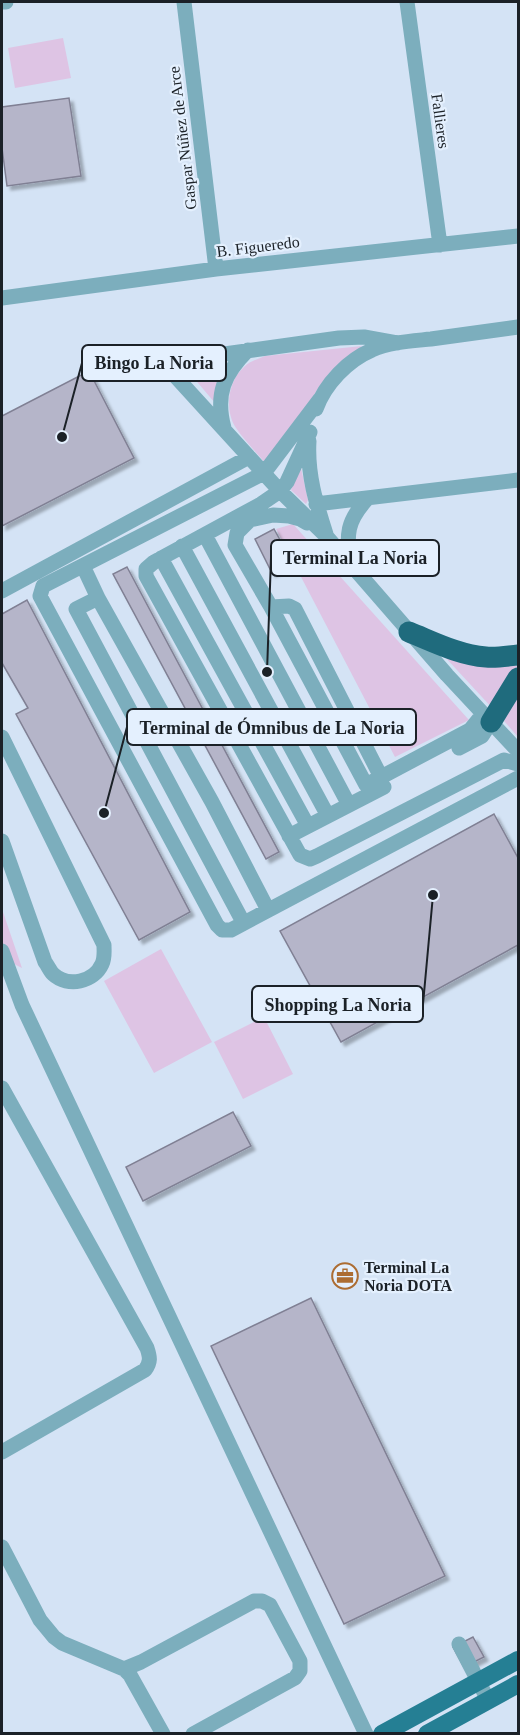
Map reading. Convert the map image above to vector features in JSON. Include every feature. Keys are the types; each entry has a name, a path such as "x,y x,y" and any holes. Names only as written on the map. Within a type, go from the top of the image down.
{"highway":[{"path":"410,632 450,648 484,657 519,655"},
{"path":"487,718 519,678"}],"main road":[{"path":"382,1734 519,1660"},
{"path":"428,1734 517,1686"}],"street":[{"name":"Gaspar Núñez de Arce","path":"184,2 216,269"},
{"name":"Fallieres","path":"407,2 440,245"},
{"name":"B. Figueredo","path":"2,298 216,269 519,236"},
{"path":"519,327 397,343 372,349 356,359 330,384 264,473 43,586 40,596 217,925 222,930 231,930 519,778"},
{"path":"397,343 364,337 339,338 174,361 173,370 176,377 280,491 327,537 519,751"},
{"path":"224,429 220,416 220,398 223,387 235,363 248,350"},
{"path":"320,399 310,432 287,482 280,491 261,504 161,558 146,569 146,576 300,855 310,859 504,760 519,764"},
{"path":"310,432 308,465 316,504 327,537"},
{"path":"2,591 249,457"},
{"path":"316,504 519,480"},
{"path":"350,564 347,544 348,529 357,510 367,499"},
{"path":"327,537 300,519 273,515 250,520 244,524 237,533 235,545 271,607 289,606 295,609 381,777 470,730 487,718"},
{"path":"205,535 349,806"},
{"path":"182,546 328,816"},
{"path":"161,558 308,826"},
{"path":"83,566 98,598 212,802 268,910"},
{"path":"98,598 76,609 243,922"},
{"path":"289,836 482,736 487,718"},
{"path":"2,737 104,945 105,955 97,973 84,981 73,982 63,980 53,974 45,962 2,841"},
{"path":"2,951 22,1005 366,1734"},
{"path":"2,1088 130,1317 150,1356 150,1364 145,1370 2,1452"},
{"path":"2,1547 40,1620 54,1637 62,1643 124,1668 163,1734"},
{"path":"124,1668 141,1662 254,1601 262,1601 270,1605 300,1661 300,1671 295,1678 193,1734"},
{"path":"459,1644 488,1700"}],"shaded area":[{"path":"63,38 71,78 15,88 8,48"},
{"path":"362,346 331,371 317,390 301,419 266,464 232,421 229,404 231,388 239,373 249,363 265,356"},
{"path":"229,363 215,403 187,370 189,367"},
{"path":"301,468 308,500 306,504 291,490"},
{"path":"293,524 469,720 395,757 276,529"},
{"path":"444,656 518,663 518,669 494,710"},
{"path":"518,693 518,737 504,721"},
{"path":"2,909 22,968 2,958"},
{"path":"161,949 212,1042 154,1073 104,981"},
{"path":"264,1017 293,1074 243,1099 214,1042"}],"building":[{"path":"69,98 81,176 7,186 2,148 2,107"},
{"path":"89,371 134,458 2,526 2,416"},
{"path":"274,529 292,562 272,573 255,539"},
{"path":"127,567 279,852 266,859 113,574"},
{"path":"27,600 190,912 139,940 16,714 28,708 2,663 2,614"},
{"path":"494,814 518,858 518,945 341,1042 280,931"},
{"path":"233,1112 251,1146 143,1201 126,1167"},
{"path":"311,1298 445,1576 344,1624 211,1346"},
{"path":"473,1637 484,1657 464,1667 453,1647"}],"place":[{"name":"Bingo La Noria","path":"62,437"},
{"name":"Terminal La Noria","path":"267,672"},
{"name":"Terminal de Ómnibus de La Noria","path":"104,813"},
{"name":"Shopping La Noria","path":"433,895"},
{"name":"Terminal La Noria DOTA","path":"345,1276"}]}
